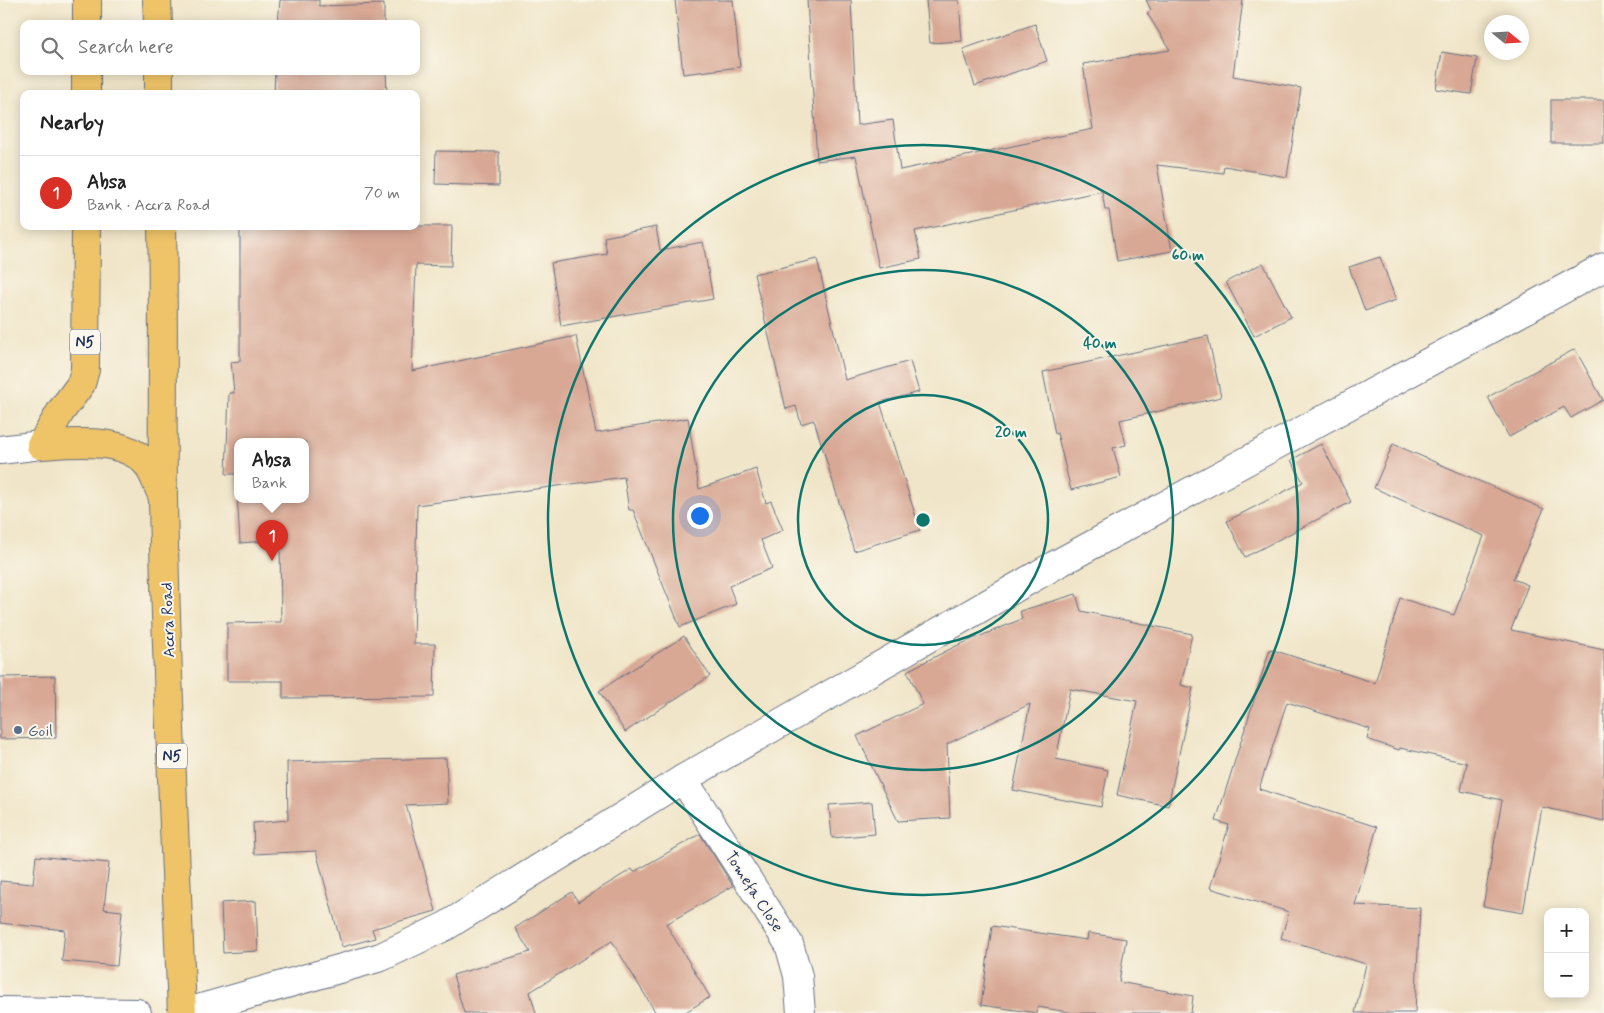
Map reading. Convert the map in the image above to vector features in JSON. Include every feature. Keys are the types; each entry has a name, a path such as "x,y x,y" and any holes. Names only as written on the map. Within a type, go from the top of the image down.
{"main road":[{"path":"86,20 87,0"},
{"path":"157,0 158,20"},
{"path":"86,75 86,90"},
{"path":"159,75 159,90"},
{"name":"N5","path":"41,445 61,411 81,384 85,370 86,230"},
{"name":"Accra Road","path":"162,230 164,333 163,498 183,1013"},
{"name":"N5","path":"41,445 99,442 132,453 146,464 163,498"}],"street":[{"path":"183,1013 381,957 446,926 683,779 1055,565 1604,267"},
{"path":"0,450 41,445"},
{"name":"Tomefa Close","path":"683,779 789,944 798,976 801,1013"},
{"path":"0,1011 137,1013"}],"building":[{"path":"280,0 319,0 319,6 384,4 384,20 278,20"},
{"path":"675,0 733,0 740,67 683,74"},
{"path":"807,0 851,0 857,125 893,120 900,170 1093,129 1083,64 1170,50 1147,13 1151,10 1146,0 1243,0 1233,76 1301,88 1287,177 1224,166 1223,173 1157,165 1172,251 1117,261 1109,210 1105,210 1102,191 915,231 921,259 879,268 856,156 817,161"},
{"path":"926,0 959,0 962,41 930,43"},
{"path":"1035,24 1047,61 975,86 963,49"},
{"path":"1442,52 1477,58 1471,94 1436,89"},
{"path":"275,75 386,75 387,90 274,90"},
{"path":"1551,100 1604,100 1604,143 1551,143"},
{"path":"436,151 499,152 499,186 435,184"},
{"path":"420,226 452,226 451,266 416,265 412,371 576,336 596,433 688,418 699,489 756,469 766,503 771,501 783,530 761,540 772,568 729,586 736,604 680,627 633,510 629,510 624,477 417,505 414,644 435,644 434,697 283,698 283,681 227,681 227,623 281,622 280,540 240,543 238,503 309,503 309,438 234,438 234,474 226,474 229,393 234,393 231,362 240,361 240,230 420,230"},
{"path":"656,227 660,250 703,242 713,299 561,326 551,263 607,254 604,237"},
{"path":"1380,257 1396,300 1365,311 1349,267"},
{"path":"817,259 845,380 910,361 919,392 880,402 920,530 854,551 814,420 801,424 796,406 786,409 754,274"},
{"path":"1263,263 1291,317 1254,336 1226,282"},
{"path":"1208,336 1221,397 1120,420 1126,445 1113,448 1121,477 1071,490 1057,433 1055,434 1043,372"},
{"path":"1575,349 1603,400 1571,418 1564,407 1509,437 1488,397"},
{"path":"1321,444 1351,502 1245,557 1227,521 1303,482 1291,460"},
{"path":"1393,444 1544,509 1513,579 1528,585 1511,630 1604,650 1604,821 1542,807 1523,913 1483,906 1502,800 1461,791 1467,763 1400,748 1399,750 1367,739 1370,729 1287,702 1259,789 1377,827 1355,905 1420,908 1415,1013 1355,1013 1366,964 1281,938 1289,912 1210,888 1229,825 1216,821 1270,649 1375,683 1400,598 1454,615 1484,536 1374,488"},
{"path":"1076,594 1081,611 1192,634 1181,685 1193,688 1168,806 1117,795 1137,701 1070,689 1056,759 1108,770 1101,807 1013,790 1030,704 947,744 950,818 898,821 857,736 923,704 907,671 956,646 1022,619 1020,611"},
{"path":"684,636 710,676 625,732 599,691"},
{"path":"55,676 56,738 0,739 0,677"},
{"path":"446,758 448,803 406,805 436,911 372,929 375,938 342,947 316,851 254,854 253,823 288,820 287,762"},
{"path":"872,802 875,834 832,838 829,805"},
{"path":"700,834 733,886 666,924 710,997 684,1013 656,1013 612,941 530,992 536,1013 464,1013 453,975 530,952 515,928 572,892 578,902 632,869 634,872"},
{"path":"36,856 109,863 104,909 122,911 117,966 62,961 65,930 0,923 0,881 33,884"},
{"path":"256,901 258,951 223,953 221,903"},
{"path":"992,926 1087,940 1088,933 1126,939 1119,982 1193,996 1191,1013 1074,1013 1038,1007 1037,1013 981,1005"}],"place":[{"name":"Absa","path":"272,561"},
{"name":"Goil","path":"18,730"}]}
